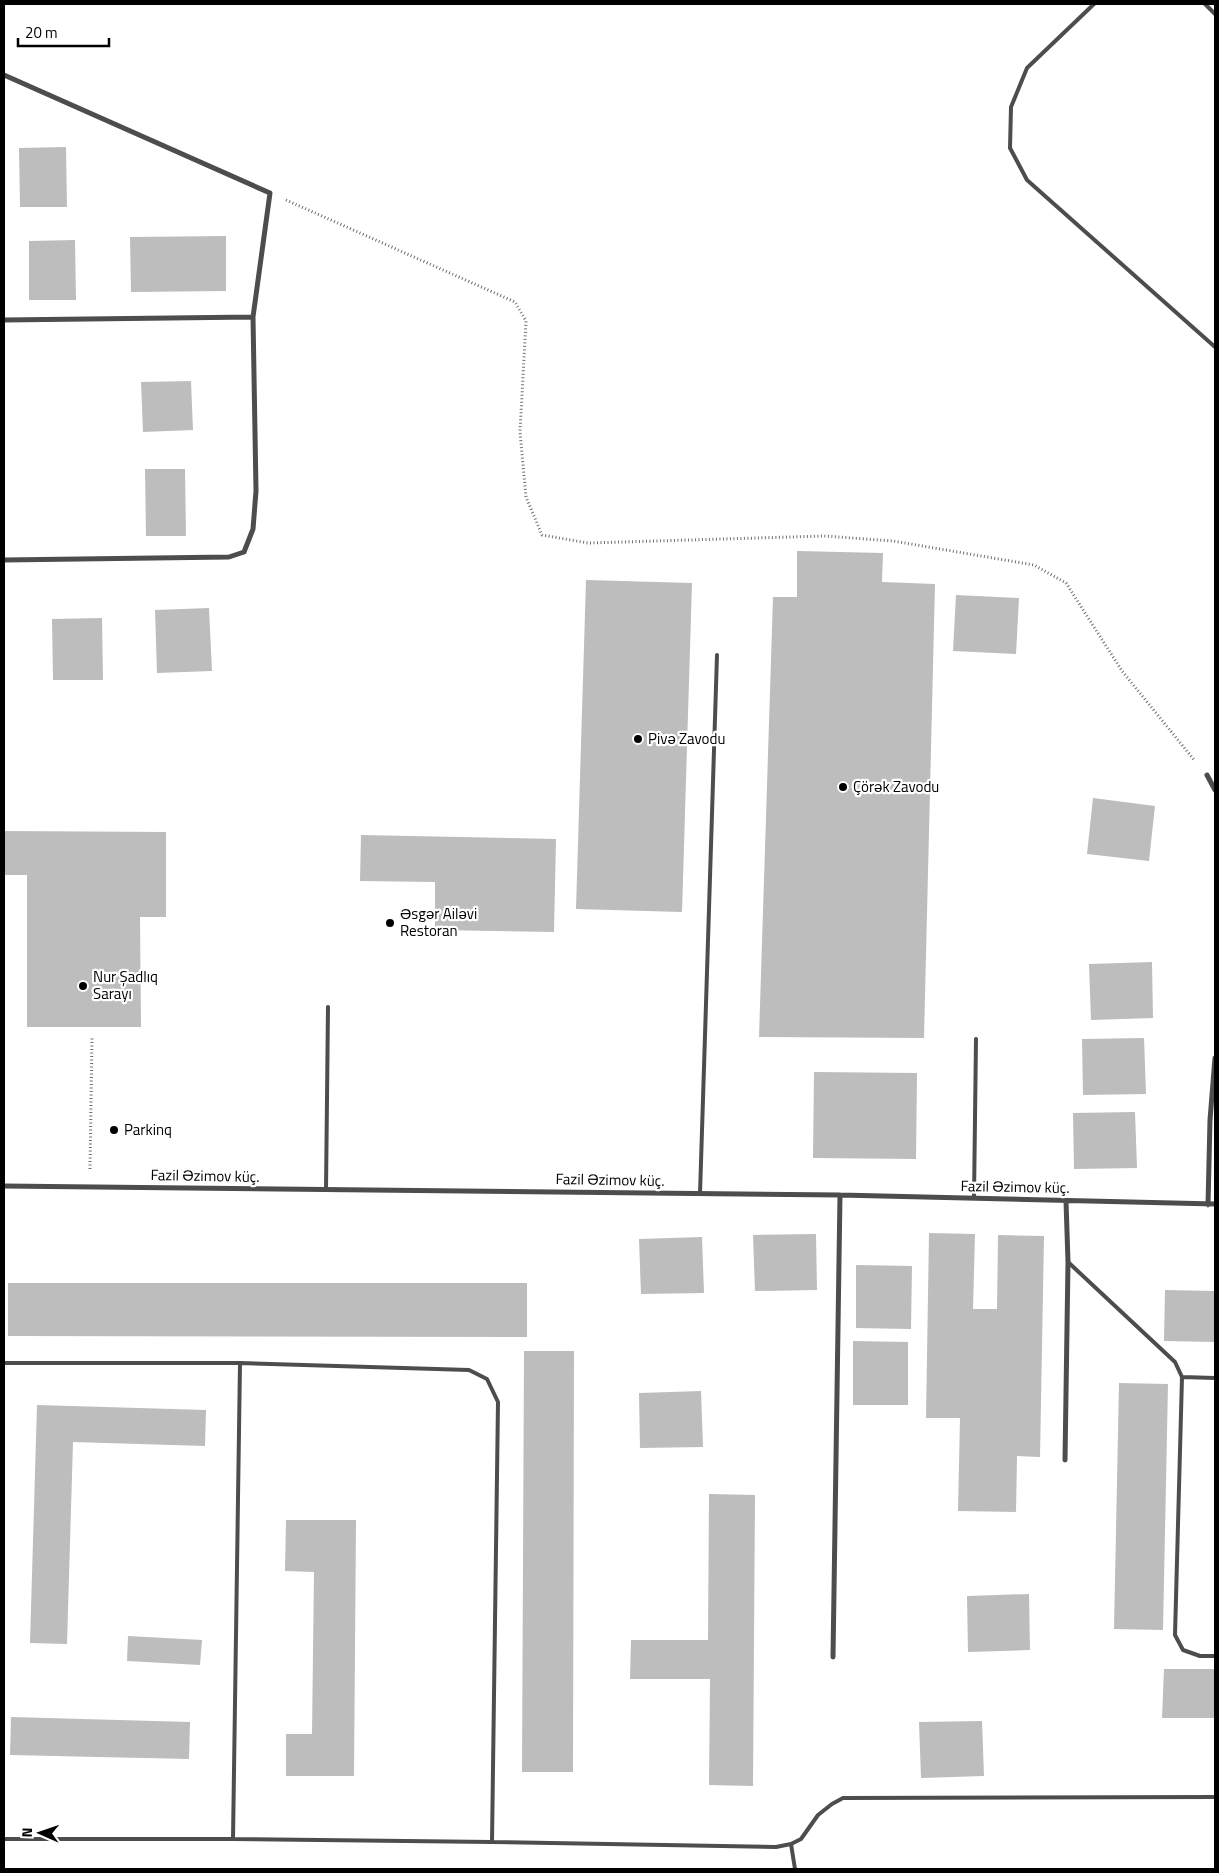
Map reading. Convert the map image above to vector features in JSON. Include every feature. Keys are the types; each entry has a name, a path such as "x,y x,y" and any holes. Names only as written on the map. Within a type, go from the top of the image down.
{"street":[{"path":"4,75 270,193 252,317 256,491 253,529 244,552 230,557 4,560"},
{"path":"4,320 252,317"},
{"path":"1207,775 1215,790"},
{"path":"1208,1205 1210,1120 1215,1058"},
{"name":"Fazil Əzimov küç.","path":"4,1186 840,1195 1215,1204"},
{"path":"833,1657 840,1195"},
{"path":"1065,1460 1068,1262 1066,1200"}],"lane":[{"path":"1094,4 1027,68 1011,107 1010,148 1027,180 1215,347"},
{"path":"1205,4 1215,14"},
{"path":"700,1194 717,656"},
{"path":"326,1190 328,1007"},
{"path":"974,1198 976,1039"},
{"path":"1068,1262 1175,1362 1182,1377 1176,1635 1183,1650 1200,1656 1215,1656"},
{"path":"4,1363 240,1363 469,1370 487,1379 498,1402 492,1842"},
{"path":"233,1839 240,1363"},
{"path":"1182,1377 1215,1378"},
{"path":"4,1839 233,1839 776,1847 791,1844 801,1839 818,1815 843,1798 1215,1797"},
{"path":"791,1844 795,1869"}],"path":[{"path":"270,193 514,302 526,321 520,432 526,497 542,535 588,544 824,536 893,541 1034,565 1066,583 1122,671 1207,775"},
{"path":"89,1187 92,1037"}],"building":[{"path":"66,147 67,207 20,207 19,148"},
{"path":"226,236 226,291 131,292 130,237"},
{"path":"75,240 76,300 29,300 29,241"},
{"path":"191,381 193,430 143,432 141,382"},
{"path":"145,469 185,469 186,536 146,536"},
{"path":"797,551 883,553 882,582 935,584 924,1038 759,1037 773,597 797,597"},
{"path":"586,580 692,583 682,912 576,909"},
{"path":"956,595 1019,598 1016,654 953,651"},
{"path":"209,608 212,671 157,673 155,610"},
{"path":"102,618 103,680 53,680 52,619"},
{"path":"1093,798 1155,806 1149,861 1087,854"},
{"path":"4,831 166,832 166,917 140,917 141,1027 27,1027 27,875 4,875"},
{"path":"361,835 556,839 554,932 435,930 435,882 360,881"},
{"path":"1152,962 1153,1018 1091,1020 1089,964"},
{"path":"1144,1038 1146,1094 1083,1095 1082,1039"},
{"path":"814,1072 917,1073 916,1159 813,1158"},
{"path":"1135,1112 1137,1168 1074,1169 1073,1113"},
{"path":"929,1233 975,1234 973,1309 997,1309 998,1235 1044,1236 1040,1457 1017,1456 1016,1512 958,1511 960,1418 926,1418"},
{"path":"816,1234 817,1290 755,1291 753,1235"},
{"path":"702,1237 704,1293 641,1294 639,1239"},
{"path":"856,1265 912,1266 911,1329 856,1328"},
{"path":"8,1283 527,1283 527,1337 8,1336"},
{"path":"1165,1290 1215,1291 1215,1342 1164,1341"},
{"path":"853,1341 908,1342 908,1405 853,1405"},
{"path":"524,1351 574,1351 573,1772 522,1772"},
{"path":"1119,1383 1168,1384 1163,1630 1114,1629"},
{"path":"701,1391 703,1447 640,1448 639,1393"},
{"path":"37,1405 206,1410 205,1446 73,1442 67,1644 30,1643"},
{"path":"709,1494 755,1495 753,1786 709,1785 710,1679 630,1679 631,1640 708,1640"},
{"path":"286,1520 356,1520 354,1776 286,1776 286,1734 312,1734 314,1572 285,1571"},
{"path":"1029,1594 1030,1650 968,1652 967,1596"},
{"path":"128,1636 202,1640 200,1665 127,1661"},
{"path":"1164,1669 1215,1669 1215,1718 1162,1718"},
{"path":"11,1717 190,1722 189,1759 10,1755"},
{"path":"982,1721 984,1776 921,1778 919,1722"}],"place":[{"name":"Pivə Zavodu","path":"638,739"},
{"name":"Çörək Zavodu","path":"843,787"},
{"name":"Əsgər Ailəvi Restoran","path":"390,923"},
{"name":"Nur Şadlıq Sarayı","path":"83,986"},
{"name":"Parkinq","path":"114,1130"}]}
